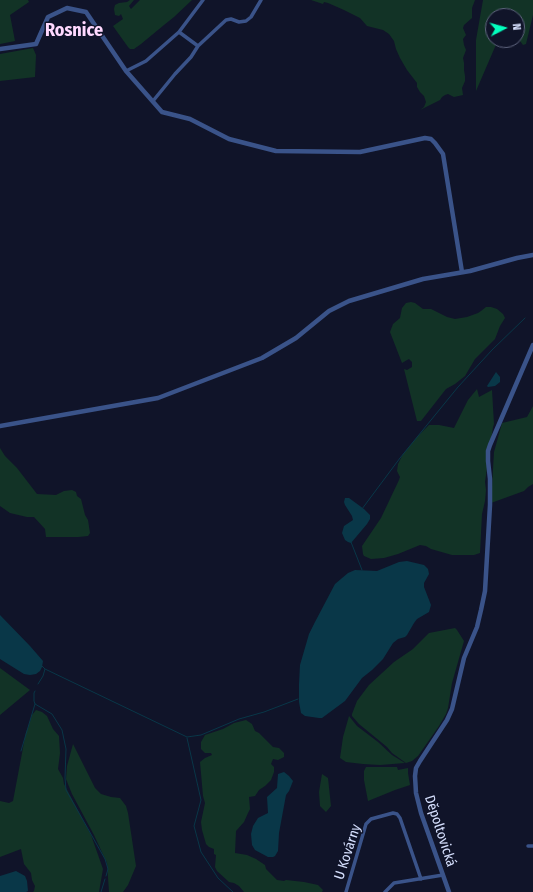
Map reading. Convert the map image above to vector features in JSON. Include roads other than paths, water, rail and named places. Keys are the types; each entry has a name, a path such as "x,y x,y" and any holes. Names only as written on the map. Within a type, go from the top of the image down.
{"street":[{"path":"126,71 146,61 179,32 203,0"},
{"path":"153,101 198,46 226,20 231,19 240,22 246,21 251,17 261,0"},
{"path":"0,50 36,44 48,17 67,8 86,12 126,71 162,112 190,119 229,139 276,151 360,152 425,138 431,139 436,142 443,154 462,272"},
{"path":"179,32 198,46"},
{"path":"0,426 158,398 262,358 296,338 329,311 349,301 422,279 470,271 533,255"},
{"name":"Děpoltovická","path":"449,892 421,813 416,793 416,768 447,720 452,709 464,658 478,621 485,585 490,505 488,452 533,344"},
{"name":"U Kovárny","path":"346,892 366,824 371,819 393,813 397,814 400,818 421,879"},
{"path":"528,846 533,846"},
{"path":"385,892 394,883 443,875"}],"water":[{"path":"496,372 500,377 500,382 495,386 488,387 487,386"},
{"path":"345,498 349,498 370,515 370,519 367,524 351,543 345,540 342,533 344,526 353,520 345,505"},
{"path":"407,561 424,565 428,569 429,574 424,583 424,587 431,605 429,612 417,619 405,637 398,639 393,643 383,659 362,678 345,701 322,718 305,716 301,713 299,702 300,665 309,634 335,584 348,573 355,570 377,571 399,562"},
{"path":"0,615 43,661 40,671 36,674 24,674 0,659"},
{"path":"284,772 293,781 286,795 279,833 278,851 275,856 268,857 255,850 252,845 251,834 253,826 258,818 268,813 267,797 277,788 278,774"},
{"path":"16,871 25,876 28,891 0,892 0,876"}],"waterway":[{"path":"362,509 400,458 458,387 492,350 525,318"},
{"path":"351,542 362,570"},
{"path":"38,684 45,669 42,666"},
{"path":"45,669 187,737 201,735 239,719 264,712 298,699"},
{"path":"35,691 35,704 52,714 62,730 66,749 66,790 105,859 108,869 106,876"},
{"path":"21,751 35,704"},
{"path":"187,738 201,800 194,826 201,852 218,878 233,892"},
{"path":"101,892 105,879"}],"district":[{"name":"Rosnice","path":"74,31"}]}
